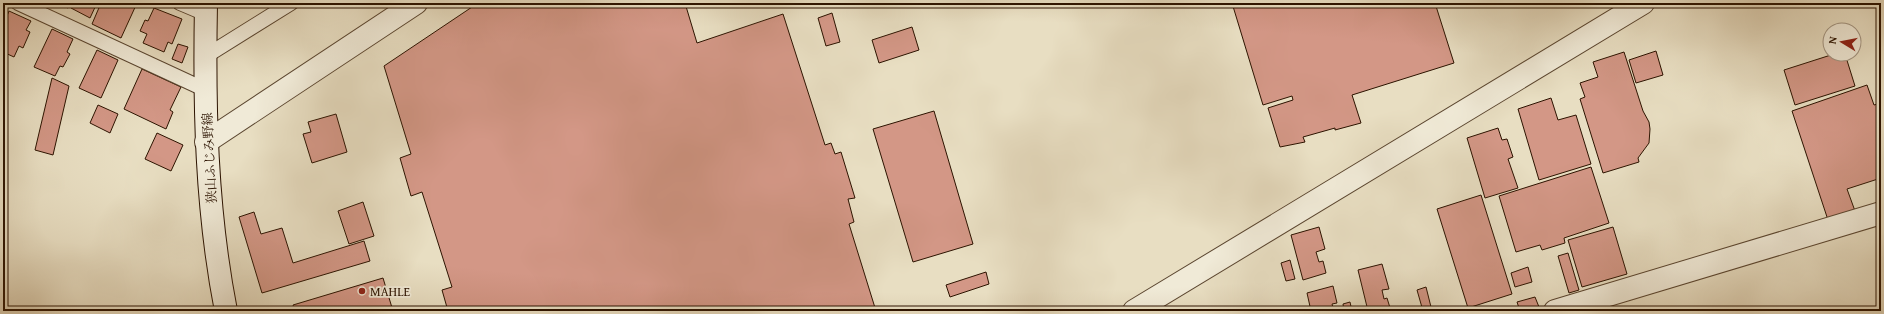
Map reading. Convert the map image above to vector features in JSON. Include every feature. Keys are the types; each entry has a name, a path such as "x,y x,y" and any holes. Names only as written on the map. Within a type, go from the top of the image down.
{"street":[{"path":"206,142 416,3"},
{"path":"1134,311 1644,3"},
{"name":"狭山ふじみ野線","path":"206,9 206,142 213,227 226,311"},
{"path":"1555,311 1881,213"}],"lane":[{"path":"18,3 206,90"},
{"path":"180,3 206,9"},
{"path":"206,56 290,3"}],"building":[{"path":"58,3 70,3 68,8"},
{"path":"73,3 97,3 90,18 71,8"},
{"path":"101,3 137,3 121,38 92,24"},
{"path":"478,3 685,3 697,43 783,14 825,145 831,143 835,154 841,152 855,198 848,199 854,222 849,224 876,311 448,311 442,290 452,287 422,192 411,196 400,158 411,154 384,66"},
{"path":"1232,3 1435,3 1454,63 1352,95 1361,123 1335,130 1335,128 1303,137 1305,142 1280,147 1268,108 1293,100 1292,96 1263,105"},
{"path":"154,8 182,19 172,44 168,42 164,52 143,43 147,34 140,31 145,20 148,21"},
{"path":"9,11 31,21 26,30 30,32 23,48 19,46 14,57 3,52 3,20 5,21"},
{"path":"832,13 840,42 826,46 818,18"},
{"path":"912,27 919,50 879,63 872,40"},
{"path":"52,29 73,39 67,52 70,54 63,67 60,66 55,76 34,67"},
{"path":"178,44 188,47 182,63 172,59"},
{"path":"97,50 118,60 101,98 79,88"},
{"path":"1656,51 1663,75 1636,83 1629,60"},
{"path":"1624,52 1643,111 1649,122 1649,143 1638,158 1639,162 1603,173 1580,99 1585,97 1580,83 1598,77 1593,62"},
{"path":"1822,58 1822,62 1848,62 1855,86 1795,105 1784,70"},
{"path":"142,69 181,87 170,110 173,112 166,129 124,109"},
{"path":"52,78 69,86 53,155 35,150"},
{"path":"1867,85 1874,105 1881,103 1881,178 1847,189 1855,211 1828,220 1792,111"},
{"path":"1551,98 1558,120 1576,115 1591,164 1539,180 1518,109"},
{"path":"98,105 118,114 110,133 90,123"},
{"path":"934,111 973,244 913,262 873,129"},
{"path":"336,114 347,152 312,163 303,134 311,132 308,122"},
{"path":"1498,128 1502,140 1507,139 1513,157 1508,159 1518,188 1485,198 1467,138"},
{"path":"157,133 183,145 171,171 145,159"},
{"path":"1591,167 1609,223 1564,238 1565,243 1542,250 1540,245 1516,252 1499,196"},
{"path":"1481,195 1512,294 1468,308 1437,209"},
{"path":"363,202 374,236 349,244 338,211"},
{"path":"254,212 261,234 282,228 293,263 364,241 370,261 262,293 239,217"},
{"path":"1319,227 1325,249 1316,252 1319,262 1323,261 1326,273 1303,280 1291,235"},
{"path":"1613,227 1627,274 1582,287 1568,240"},
{"path":"1568,253 1579,290 1569,293 1558,256"},
{"path":"1290,260 1295,279 1286,281 1281,263"},
{"path":"1382,264 1389,289 1382,290 1384,299 1387,298 1391,311 1368,311 1358,270"},
{"path":"1528,267 1532,282 1515,287 1511,273"},
{"path":"986,272 989,284 950,297 946,285"},
{"name":"MAHLE","path":"383,278 393,311 295,311 293,305"},
{"path":"1333,286 1337,303 1332,304 1334,311 1311,311 1307,293"},
{"path":"1426,287 1432,311 1423,311 1417,290"},
{"path":"1535,297 1539,307 1527,311 1520,311 1517,302"},
{"path":"1350,302 1352,311 1344,311 1343,304"}],"place":[{"name":"MAHLE","path":"362,291"}]}
